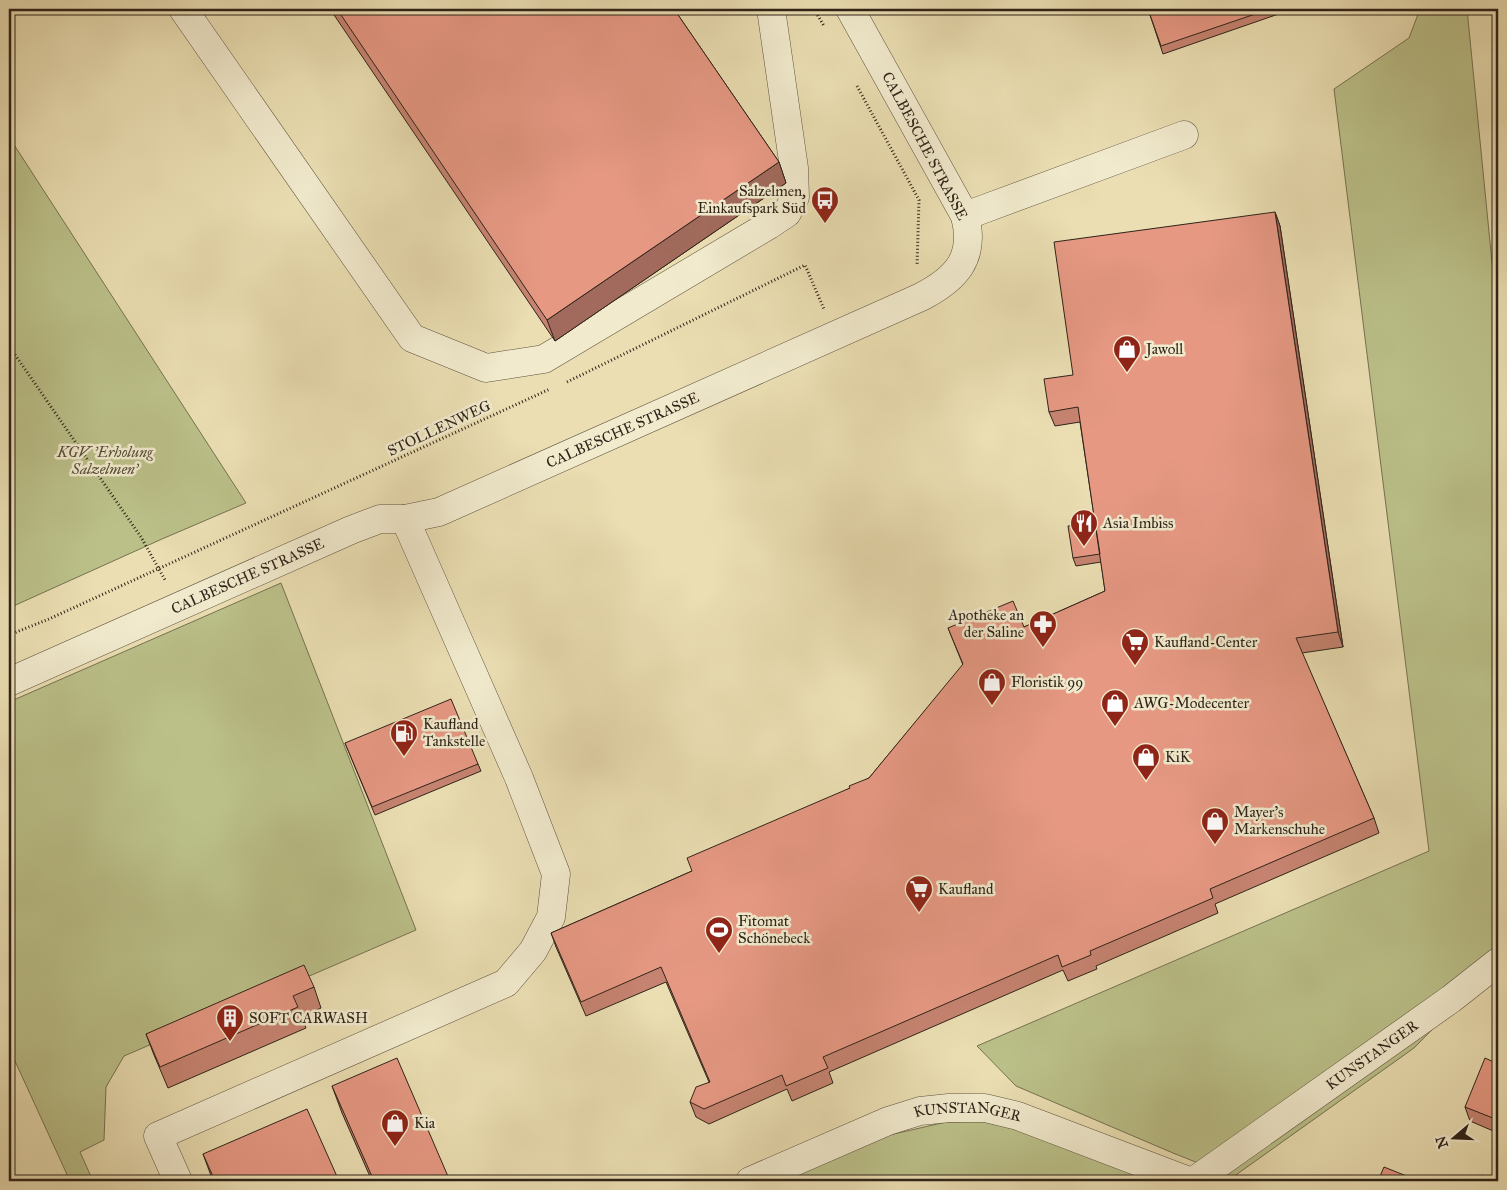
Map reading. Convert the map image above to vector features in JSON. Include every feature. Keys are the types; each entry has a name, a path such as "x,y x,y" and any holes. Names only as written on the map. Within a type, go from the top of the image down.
{"street":[{"path":"183,9 412,338 486,368 544,359 787,213 795,197 794,168 771,9"},
{"name":"CALBESCHE STRASSE","path":"9,682 351,530 380,519 404,519 439,512 921,297 946,283 962,264 969,242 969,230 965,216 850,9"},
{"path":"965,216 1184,135"},
{"path":"178,1181 158,1136 506,982 533,951 551,917 556,874 519,778 404,519"},
{"name":"KUNSTANGER","path":"1194,1181 1443,1004 1498,962"},
{"name":"KUNSTANGER","path":"750,1181 888,1121 920,1111 949,1108 985,1108 1018,1116 1189,1181"}],"path":[{"path":"814,9 827,31"},
{"path":"854,82 919,200 917,267 921,297"},
{"path":"560,385 805,265 835,334"},
{"path":"9,346 141,537 160,568 177,606"},
{"name":"STOLLENWEG","path":"9,635 49,619 551,389"}],"green space":[{"path":"1420,9 1467,9 1498,323 1498,966 1475,986 1414,1048 1233,1177 1016,1086 977,1046 1429,851 1334,89 1409,38"},
{"name":"KGV 'Erholung Salzelmen'","path":"9,137 246,503 9,608"},
{"path":"281,583 416,930 124,1056 106,1087 104,1140 80,1152 93,1181 70,1181 9,1048 9,702"},
{"path":"993,1121 1154,1181 773,1181 872,1139 946,1122"}],"building":[{"path":"337,9 674,9 779,162 547,320"},
{"path":"1148,9 1270,9 1161,46"},
{"name":"Kaufland-Center","path":"1275,212 1338,632 1296,638 1374,818 1210,889 1213,898 1090,951 1091,955 1062,967 1058,955 823,1057 828,1068 786,1086 782,1075 704,1109 690,1102 696,1087 710,1082 661,967 581,1002 551,933 692,871 687,858 850,788 849,786 869,778 963,664 948,628 1013,601 1024,627 1105,591 1078,407 1049,412 1044,379 1073,375 1054,242"},
{"path":"1095,522 1100,554 1073,558 1068,526"},
{"path":"451,699 478,764 372,807 345,743"},
{"path":"304,965 314,987 293,996 298,1007 160,1067 146,1034"},
{"name":"Kia","path":"397,1058 450,1181 374,1181 332,1086"},
{"path":"1485,1058 1498,1064 1498,1120 1465,1107"},
{"path":"307,1109 339,1181 215,1181 203,1154"},
{"path":"1384,1167 1419,1181 1378,1181"},
{"path":"1482,1175 1498,1181 1480,1181"}],"place":[{"name":"Salzelmen, Einkaufspark Süd","path":"825,224"},
{"name":"Jawoll","path":"1127,373"},
{"name":"Asia Imbiss","path":"1084,547"},
{"name":"Apotheke an der Saline","path":"1043,648"},
{"name":"Kaufland-Center","path":"1135,666"},
{"name":"Floristik 99","path":"992,706"},
{"name":"AWG-Modecenter","path":"1115,727"},
{"name":"Kaufland Tankstelle","path":"404,757"},
{"name":"KiK","path":"1146,781"},
{"name":"Mayer's Markenschuhe","path":"1215,845"},
{"name":"Kaufland","path":"919,913"},
{"name":"Fitomat Schönebeck","path":"719,954"},
{"name":"SOFT CARWASH","path":"230,1042"},
{"name":"Kia","path":"395,1147"}]}
